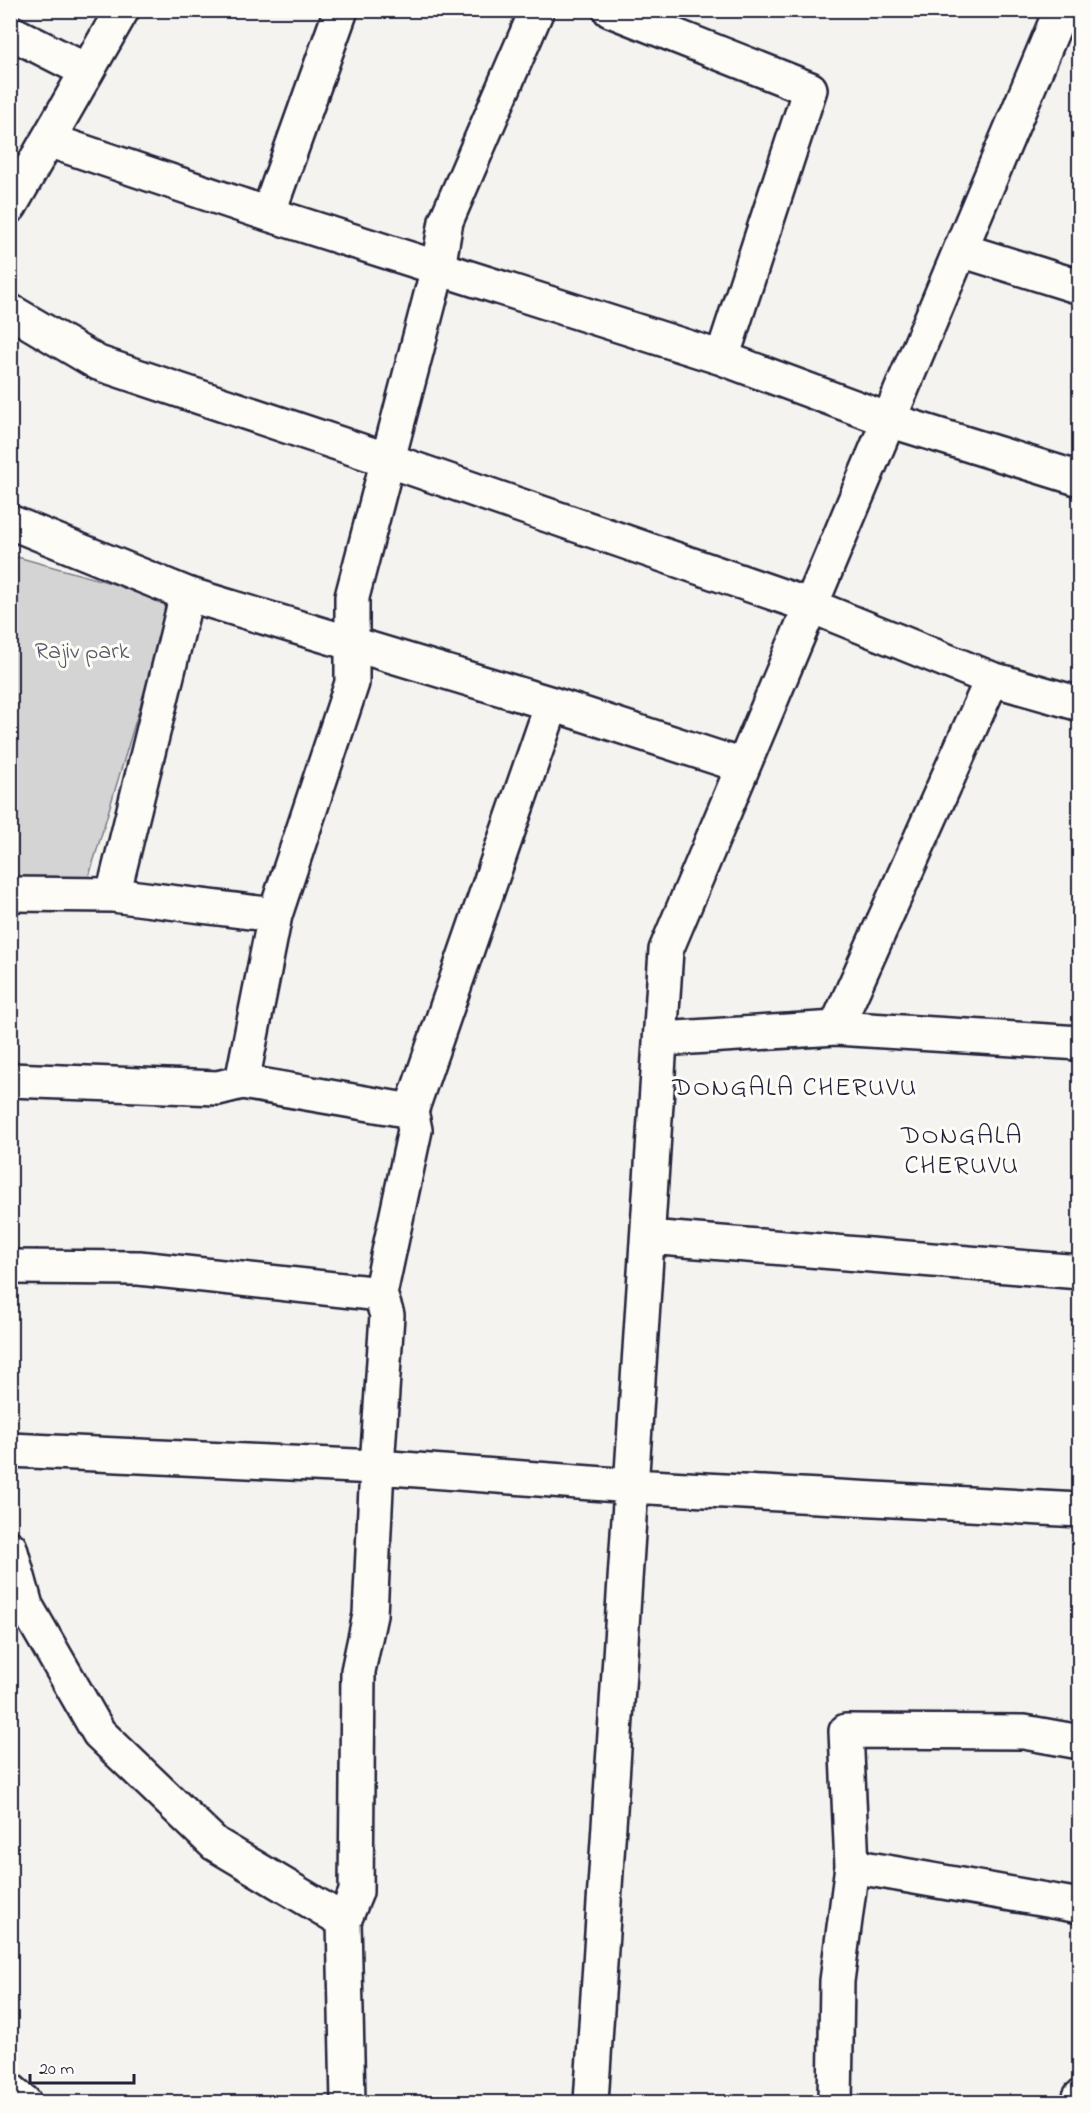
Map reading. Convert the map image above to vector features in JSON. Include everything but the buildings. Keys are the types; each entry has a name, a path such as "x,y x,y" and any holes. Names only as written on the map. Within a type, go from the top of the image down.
{"street":[{"path":"10,206 122,10"},
{"path":"268,214 341,10"},
{"path":"242,1082 275,915 352,684 354,645 352,597 438,268 446,220 537,10"},
{"path":"610,10 810,89 722,358"},
{"path":"591,2103 666,950 1061,10"},
{"path":"10,32 87,71"},
{"path":"48,140 268,214 722,358 889,420 1080,479"},
{"path":"961,250 1080,287"},
{"path":"10,311 98,363 811,606 992,679 1080,705"},
{"path":"10,522 187,594 552,705 743,766"},
{"path":"113,895 187,594"},
{"path":"836,1028 992,679"},
{"path":"348,2103 344,1921 356,1892 358,1671 370,1615 387,1316 380,1294 415,1130 411,1111 552,705"},
{"path":"10,894 113,895 275,915"},
{"path":"660,1039 836,1028 1080,1043"},
{"path":"10,1080 218,1088 242,1082 411,1111"},
{"path":"648,1237 1080,1272"},
{"path":"10,1267 139,1268 380,1294"},
{"path":"10,1450 377,1467 631,1486 1080,1510"},
{"path":"10,1548 26,1606 99,1733 215,1844 344,1921"},
{"path":"835,2103 837,1981 852,1866 846,1731 1024,1732 1080,1742"},
{"path":"852,1866 1080,1906"},
{"path":"10,2090 24,2103"},
{"path":"1079,2103 1080,2097"}],"green space":[{"name":"Rajiv park","path":"10,555 172,600 87,883 11,881"}],"district":[{"name":"DONGALA CHERUVU","path":"795,1086"},
{"name":"DONGALA CHERUVU","path":"962,1149"}]}
